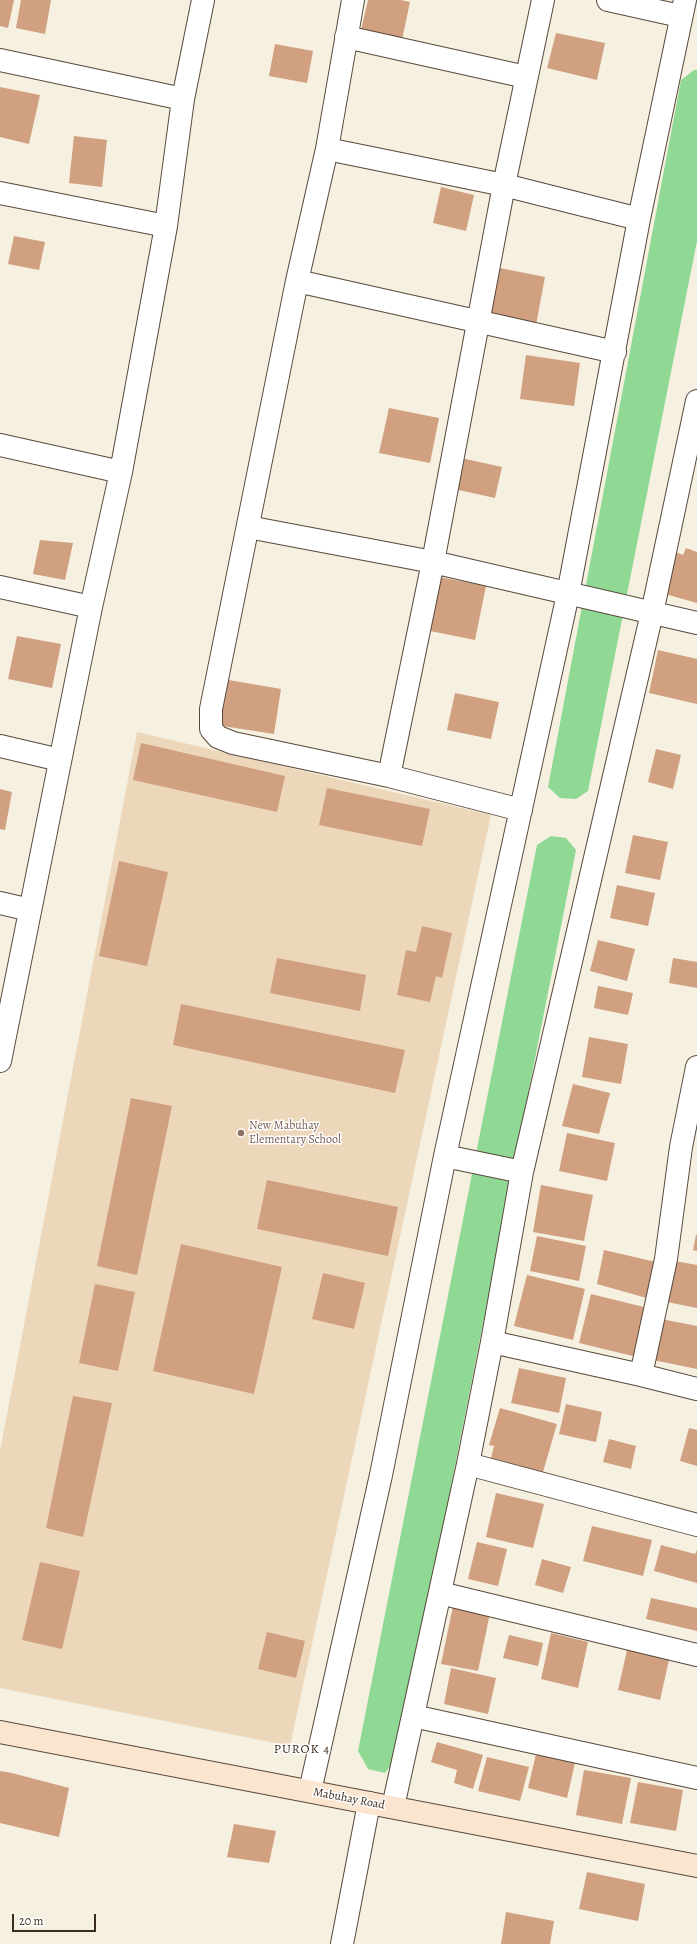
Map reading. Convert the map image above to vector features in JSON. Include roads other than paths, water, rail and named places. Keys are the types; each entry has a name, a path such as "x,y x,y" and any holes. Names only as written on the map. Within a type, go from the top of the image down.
{"street":[{"path":"0,1061 91,607 121,472 166,226 183,99 203,0"},
{"path":"353,0 327,149 298,281 211,709 211,729 218,737 233,743 389,776 521,810"},
{"path":"389,776 433,562 504,185 543,0"},
{"path":"310,1791 381,1475 445,1156 568,594 639,219 683,8 608,0"},
{"path":"346,37 526,77"},
{"path":"0,60 183,99"},
{"path":"327,149 504,185 639,219"},
{"path":"0,193 166,226"},
{"path":"298,281 615,352"},
{"path":"393,1807 468,1464 492,1342 522,1172 652,613 697,401"},
{"path":"0,445 121,472"},
{"path":"248,526 433,562 697,623"},
{"path":"0,587 91,607"},
{"path":"0,746 60,760"},
{"path":"0,903 30,910"},
{"path":"641,1375 666,1259 682,1147 697,1067"},
{"path":"445,1156 522,1172"},
{"path":"492,1342 697,1389"},
{"path":"468,1464 697,1525"},
{"path":"440,1593 697,1655"},
{"path":"413,1716 697,1778"},
{"name":"Mabuhay Road","path":"0,1732 697,1866"},
{"path":"342,1944 369,1803"}],"place":[{"name":"New Mabuhay Elementary School","path":"241,1133"}],"district":[{"name":"PUROK 4","path":"302,1750"}]}
